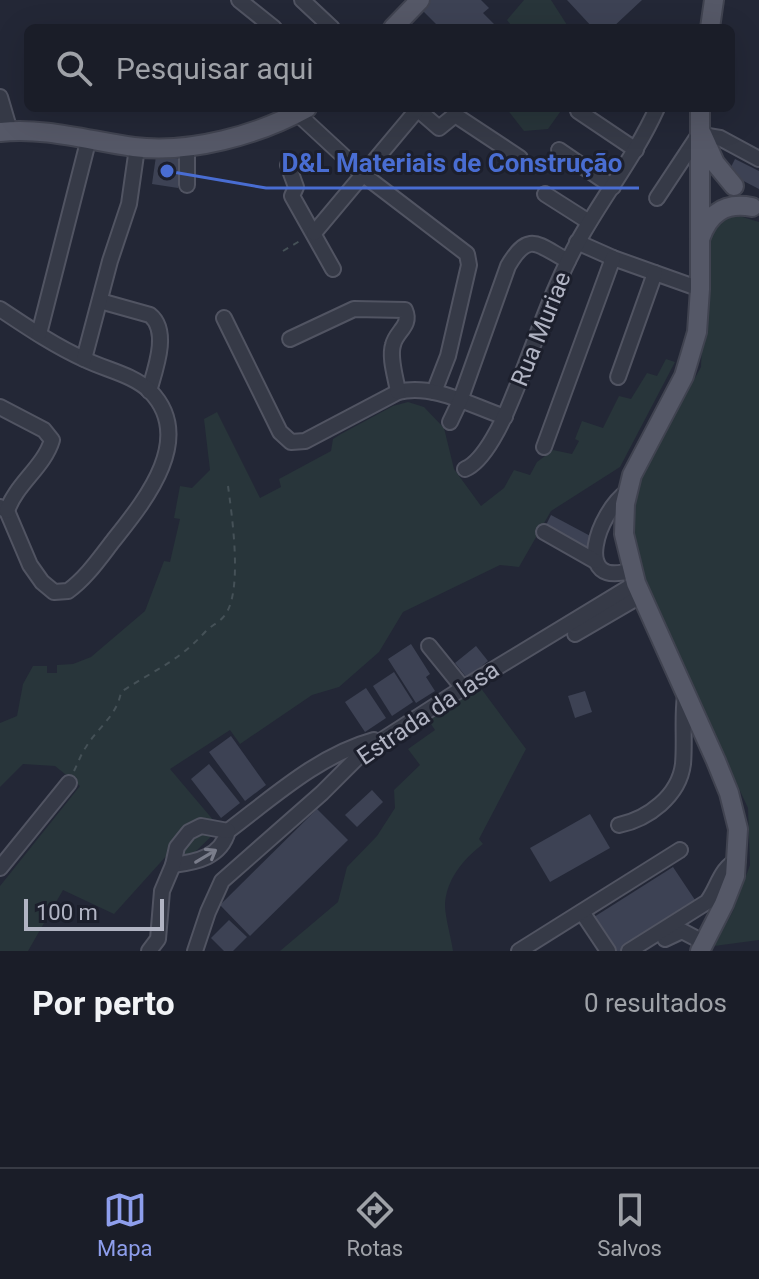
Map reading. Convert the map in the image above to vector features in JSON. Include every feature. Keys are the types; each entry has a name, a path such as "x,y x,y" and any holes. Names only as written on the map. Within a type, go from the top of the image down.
{"main road":[{"path":"402,24 420,0"},
{"path":"711,24 714,0"},
{"path":"5,132 89,138 137,148 187,146 258,129 300,112"},
{"path":"700,126 697,332 678,389 637,461 627,492 624,534 636,583 729,793 738,829 738,860 724,904 701,947"},
{"path":"700,126 715,163 734,186 757,205"},
{"path":"699,181 734,186"},
{"path":"699,181 757,205"},
{"path":"699,239 708,222 725,206 757,205"}],"street":[{"path":"239,0 269,24"},
{"path":"302,0 328,24"},
{"path":"0,97 5,132"},
{"path":"303,112 365,176 467,254 469,265 448,356 434,392"},
{"path":"314,233 365,176 414,112"},
{"path":"420,112 439,128 455,115 520,158"},
{"path":"579,112 636,150"},
{"name":"Rua Muriae","path":"465,469 479,458 505,417 577,242 636,150 653,112"},
{"path":"657,198 700,126 759,159"},
{"path":"39,334 89,138"},
{"path":"187,146 187,185"},
{"path":"84,359 129,204 137,148"},
{"path":"559,150 613,187"},
{"path":"288,165 296,187 292,196 333,269"},
{"path":"545,194 589,222"},
{"path":"577,242 700,289"},
{"path":"450,422 508,266 518,249 526,243 535,244 568,261"},
{"path":"544,447 613,258"},
{"path":"618,377 655,273"},
{"path":"100,301 155,319 159,336 158,358 149,391"},
{"path":"0,309 84,359 114,370 149,391 164,413 167,435 162,469 136,512 73,587 61,593 42,582 30,565 3,509 46,454 52,440 44,430 0,407"},
{"path":"290,339 354,309 405,310 408,315 404,329 392,349 398,392"},
{"path":"224,318 280,432 291,442 305,441 398,392 425,389 505,417"},
{"path":"595,561 596,544 604,519 612,505 627,492"},
{"path":"544,532 595,561 603,570 636,583 575,634"},
{"name":"Estrada da Iasa","path":"195,951 222,881 322,793 362,753 636,583"},
{"path":"429,646 463,688"},
{"path":"619,825 649,814 677,782 683,765 685,696"},
{"path":"173,865 199,862 208,857 226,839 228,831 308,771 360,743 389,736"},
{"path":"0,868 69,783"},
{"path":"149,951 158,939 162,891 177,847 189,832 201,826 228,831"},
{"path":"519,951 680,850"},
{"path":"629,951 707,902 724,870 738,860"},
{"path":"582,912 608,951"},
{"path":"648,951 682,931 701,947"}],"path":[{"path":"283,251 314,233"},
{"path":"69,783 84,749 119,704 121,692 194,646 227,613 233,593 234,568 233,515 228,486"}],"shaded area":[{"path":"524,0 551,0 566,24 510,24 507,20"},
{"path":"509,112 560,112 548,129 524,131"},
{"path":"736,215 759,222 759,940 714,946 733,911 750,865 748,808 644,584 633,535 638,480 701,367 706,240 717,224"},
{"path":"666,359 675,362 620,467 551,511 519,567 500,565 403,612 379,652 339,687 312,695 240,744 230,730 170,769 220,828 193,854 168,854 114,914 63,890 28,951 0,951 0,886 80,786 55,766 23,764 0,787 0,723 17,716 23,684 33,666 47,666 47,673 57,673 57,665 73,664 91,657 145,611 164,561 170,562 180,519 174,518 180,486 192,488 210,470 204,419 217,412 260,498 281,487 279,479 331,451 333,439 341,434 393,406 408,402 424,407 444,428 454,469 481,506 504,488 514,470 530,475 537,462 553,450 572,454 579,441 575,439 582,421 603,428 619,396 631,399 647,373 657,376"},
{"path":"480,687 526,749 479,839 483,844 462,864 448,888 445,907 453,951 280,951 338,902 347,867 377,836 395,808 394,790 420,765 408,749 435,730 427,718"}],"building":[{"path":"429,0 481,0 489,8 483,13 494,24 436,24 420,8"},
{"path":"567,0 642,0 616,24 589,24"},
{"path":"156,156 182,159 178,188 152,184"},
{"path":"735,159 759,171 759,189 728,173"},
{"path":"551,515 596,539 590,550 545,527"},
{"path":"411,644 430,674 426,677 435,691 416,703 388,659"},
{"path":"476,646 488,661 467,678 455,663"},
{"path":"394,672 413,702 392,716 373,686"},
{"path":"366,688 386,718 365,732 345,702"},
{"path":"585,691 592,712 575,718 568,696"},
{"path":"231,736 266,785 245,801 209,752"},
{"path":"209,764 240,803 221,818 191,779"},
{"path":"372,790 383,802 357,827 345,815"},
{"path":"317,809 348,840 250,936 220,905"},
{"path":"590,814 610,848 550,882 530,848"},
{"path":"673,867 697,903 621,951 615,951 594,917"},
{"path":"229,920 247,937 233,951 224,951 211,938"}],"place":[{"name":"D&L Materiais de Construção","path":"167,171"}]}
